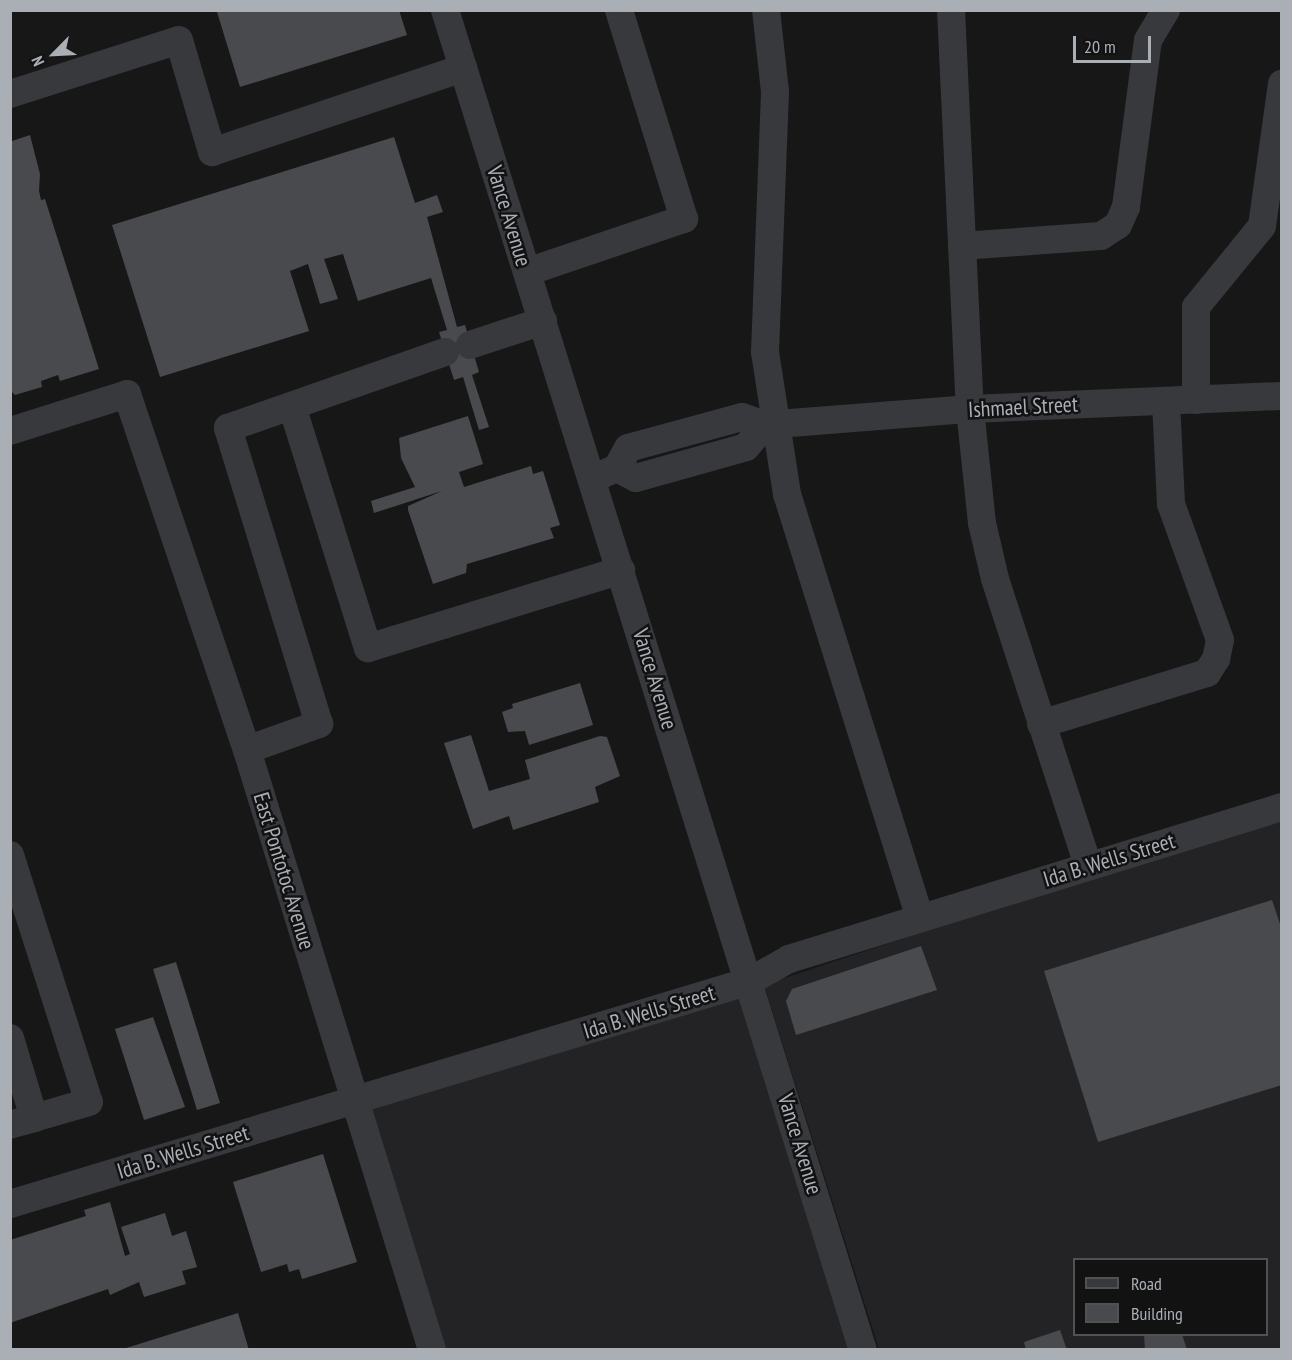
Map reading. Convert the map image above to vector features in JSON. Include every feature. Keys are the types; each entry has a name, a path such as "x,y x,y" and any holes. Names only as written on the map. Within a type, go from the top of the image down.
{"street":[{"name":"Vance Avenue","path":"445,10 543,321 605,474 621,570 750,981 862,1350"},
{"path":"527,272 684,219 620,10"},
{"path":"766,10 775,92 765,352 770,424 787,494 920,919"},
{"path":"951,10 970,409 982,523 1041,724 1088,866"},
{"path":"962,246 1101,236 1118,225 1126,207 1148,40 1166,10"},
{"path":"10,94 179,40 212,152 463,68"},
{"path":"1197,400 1196,307 1262,225 1281,83"},
{"path":"247,750 319,724 228,428 543,321"},
{"name":"East Pontotoc Avenue","path":"10,431 127,394 247,750 353,1101 432,1350"},
{"name":"Ishmael Street","path":"770,424 970,409 1281,396"},
{"path":"1041,724 1207,673 1216,659 1220,640 1171,504 1166,401"},
{"path":"292,406 368,648 621,570"},
{"path":"605,474 636,478 746,447 770,424"},
{"name":"Ida B. Wells Street","path":"10,1204 750,981 789,959 1281,807"},
{"path":"10,855 89,1102 22,1121 10,1038"}],"shaded area":[{"path":"1281,820 1281,1349 879,1349 764,985 1006,904"},
{"path":"746,989 853,1349 439,1349 361,1107"}],"building":[{"path":"399,10 407,35 240,87 217,12"},
{"path":"30,135 40,174 41,200 45,199 99,369 60,381 58,375 41,381 42,387 15,395 10,390 10,136 12,141"},
{"path":"394,137 415,203 437,195 443,212 427,217 457,327 465,325 479,372 472,375 489,427 479,430 463,377 454,380 439,332 447,330 431,278 358,301 343,254 324,259 338,299 320,304 308,264 290,271 309,331 160,377 112,225"},
{"path":"468,416 483,464 459,472 464,487 531,466 533,474 543,471 560,525 550,528 554,538 467,564 466,573 433,584 408,506 442,491 374,513 371,501 415,487 401,458 399,438"},
{"path":"580,683 593,725 529,745 525,731 508,732 502,712 513,708 512,704"},
{"path":"471,735 489,791 530,779 525,760 600,736 607,737 620,776 595,787 599,802 513,830 509,816 473,829 444,743"},
{"path":"1272,900 1282,930 1282,1085 1098,1142 1044,971"},
{"path":"921,946 937,990 796,1035 786,1001 792,989"},
{"path":"176,962 220,1103 197,1110 153,969"},
{"path":"153,1017 185,1107 144,1120 115,1029"},
{"path":"323,1154 357,1262 302,1279 299,1269 289,1272 287,1264 261,1272 233,1182"},
{"path":"110,1202 125,1256 130,1254 121,1227 165,1213 172,1236 186,1231 197,1267 182,1271 186,1284 144,1297 139,1282 110,1295 108,1289 10,1323 10,1240 86,1216 84,1210"},
{"path":"238,1313 249,1350 123,1350 123,1349"},
{"path":"1060,1330 1067,1350 1026,1350 1024,1342"},
{"path":"1144,1336 1183,1336 1187,1350 1145,1350"}]}
